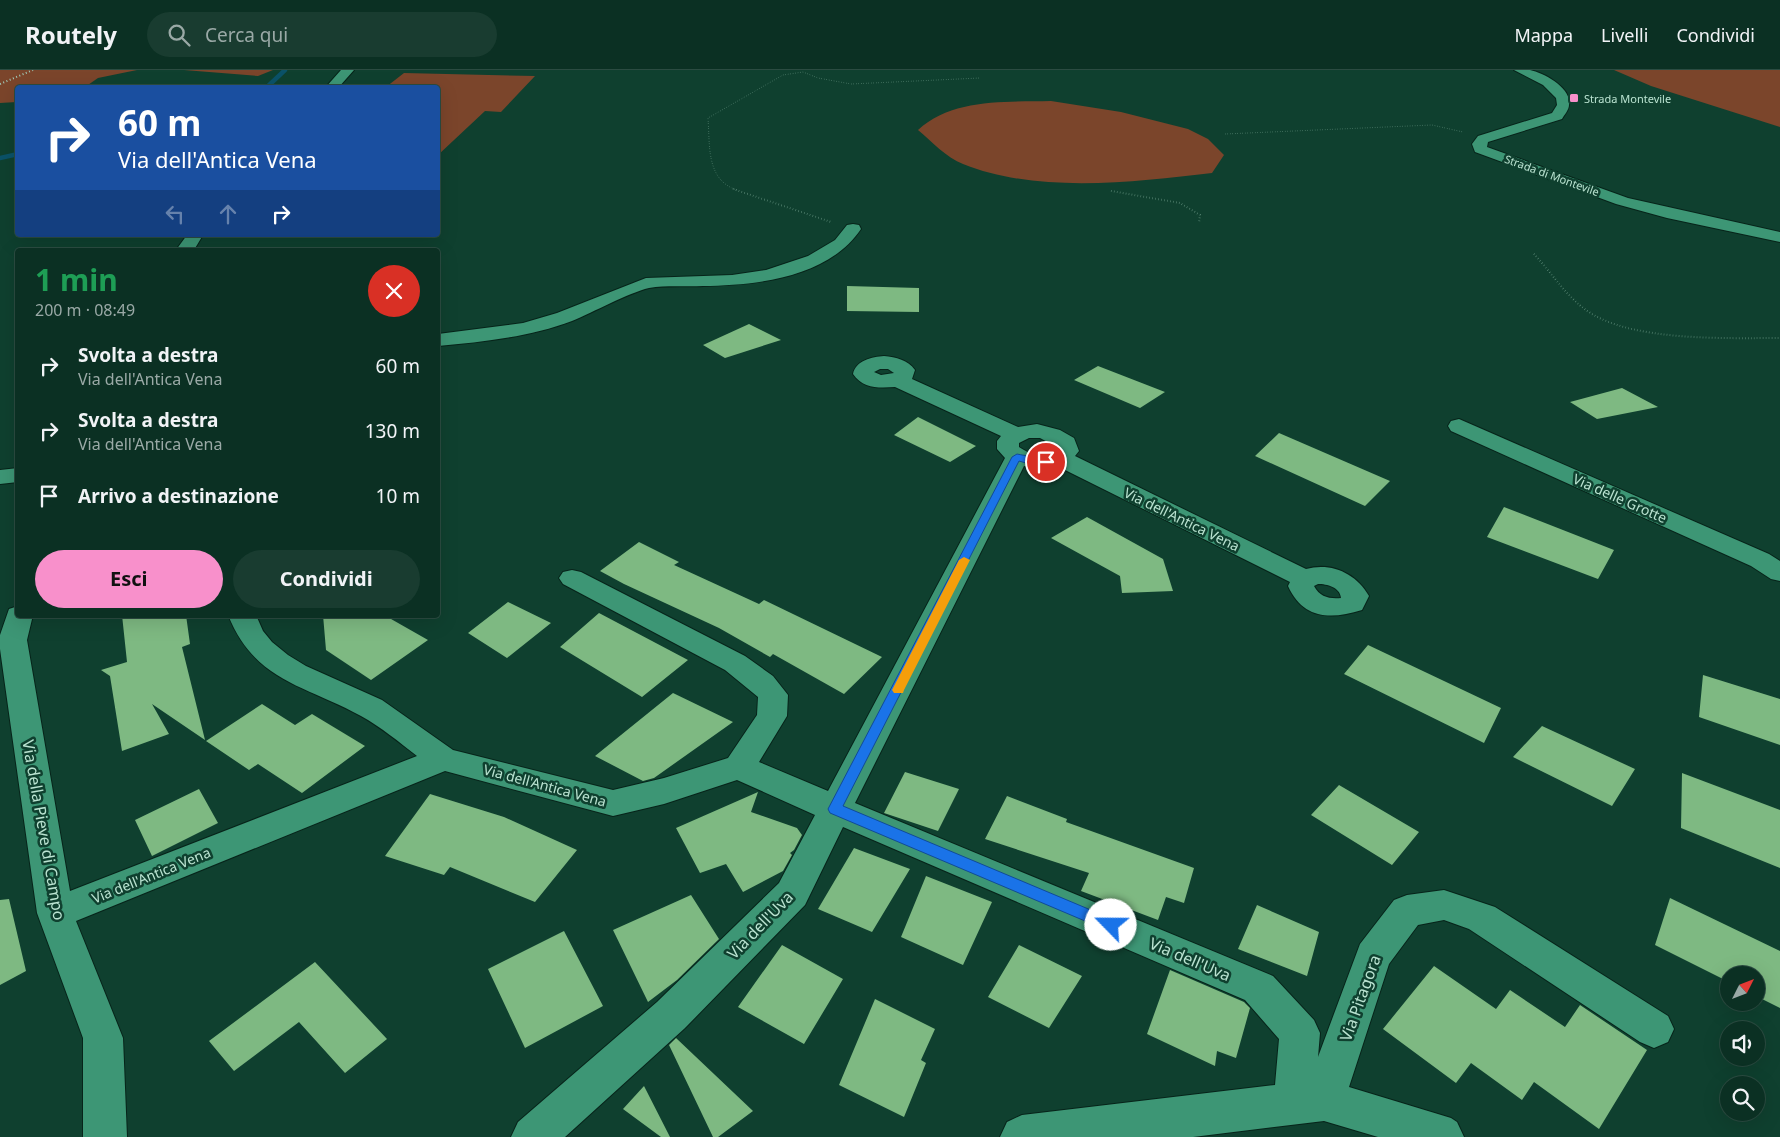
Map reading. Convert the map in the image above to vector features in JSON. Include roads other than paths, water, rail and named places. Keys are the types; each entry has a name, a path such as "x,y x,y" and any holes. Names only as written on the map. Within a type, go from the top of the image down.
{"street":[{"path":"333,85 348,70"},
{"name":"Strada di Montevile","path":"1520,70 1548,83 1561,94 1563,104 1557,116 1482,140 1479,144 1480,149 1622,201 1780,237"},
{"path":"440,340 524,329 564,317 646,283 732,280 769,274 814,260 841,244 853,229"},
{"path":"186,248 194,237"},
{"path":"572,578 735,663 762,683 774,695 772,716 739,767 835,809 1016,446 898,380"},
{"name":"Via delle Grotte","path":"1459,426 1760,560 1780,573"},
{"name":"Via dell'Antica Vena","path":"1016,446 1028,431 1043,431 1057,436 1066,443 1067,451 1060,458 1305,579"},
{"path":"0,477 15,475"},
{"name":"Via della Pieve di Campo","path":"18,618 14,640 55,913 103,1038 102,1134"},
{"path":"243,618 246,627 266,652 283,666 372,708 443,759"},
{"name":"Via dell'Antica Vena","path":"55,913 443,759 613,803 664,791 739,767"},
{"name":"Via dell'Uva","path":"533,1137 672,1015 792,894 835,809 1259,988 1300,1033 1309,1101"},
{"name":"Via Pitagora","path":"1309,1101 1373,956 1407,911 1444,905 1482,918 1654,1029"},
{"path":"1022,1137 1309,1101 1436,1133 1442,1137"}],"waterway":[{"path":"269,85 285,70"},
{"path":"0,158 15,155"}],"railway":[{"path":"0,84 33,70"}],"place":[{"name":"Strada Montevile","path":"1574,98"}]}
